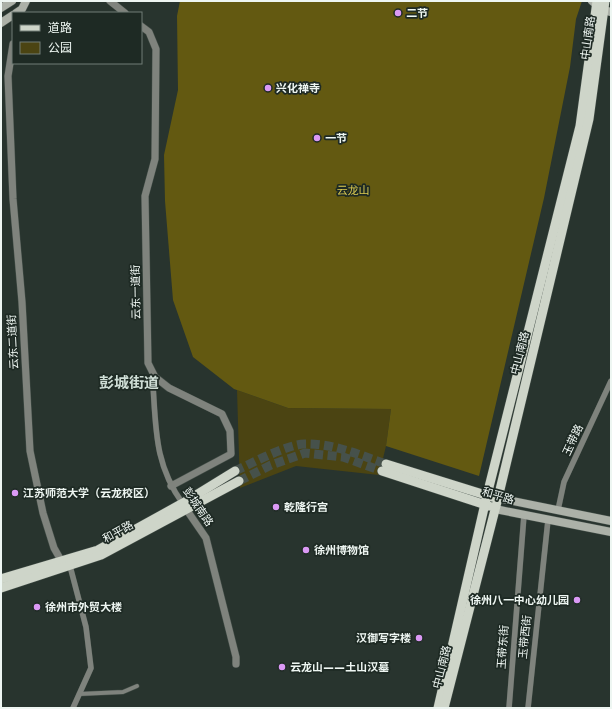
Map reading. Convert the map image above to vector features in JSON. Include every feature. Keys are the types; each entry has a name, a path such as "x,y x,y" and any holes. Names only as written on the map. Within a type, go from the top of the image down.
{"main road":[{"path":"1,8 12,1"},
{"path":"19,12 26,1"},
{"name":"中山南路","path":"438,708 484,505 580,126 601,5"},
{"name":"中山南路","path":"444,708 498,498 589,119 601,5"},
{"path":"1,23 12,16"},
{"name":"和平路","path":"611,521 498,498 384,467 495,509 611,532"},
{"name":"和平路","path":"184,506 235,471"},
{"name":"和平路","path":"1,588 66,564 98,550 184,506 239,481"},
{"name":"和平路","path":"1,580 66,564"}],"street":[{"path":"12,1 19,12"},
{"path":"110,1 124,12"},
{"name":"云东一道街","path":"142,27 150,32 156,49 155,159 145,196 148,363 155,377 169,388 222,414 230,431 231,454 171,486"},
{"name":"云东二道街","path":"12,50 8,76 13,199 22,302 30,451 43,513 54,548 66,564"},
{"name":"玉带路","path":"558,510 564,482 611,381"},
{"name":"彭城南路","path":"153,385 157,446 171,486 206,538 236,656 236,664"},
{"name":"玉带东街","path":"508,708 524,515"},
{"name":"玉带西街","path":"528,708 548,520"},
{"path":"66,564 86,627 91,668 73,708"},
{"path":"79,694 124,692 137,686"}],"green space":[{"name":"云龙山","path":"180,1 582,1 576,19 570,67 544,198 479,476 386,446 391,409 288,408 234,389 193,357 173,300 165,201 164,155 178,90 177,16"},
{"path":"237,390 288,408 391,409 386,446 379,475 296,466 240,488"}],"tunnel":[{"path":"235,471 279,451 304,444 325,445 356,453 386,464"},
{"path":"239,481 271,465 305,453 343,457 382,471"}],"place":[{"name":"二节","path":"398,13"},
{"name":"兴化禅寺","path":"268,88"},
{"name":"一节","path":"317,138"},
{"name":"江苏师范大学（云龙校区）","path":"15,493"},
{"name":"乾隆行宫","path":"276,507"},
{"name":"徐州博物馆","path":"306,550"},
{"name":"徐州八一中心幼儿园","path":"577,600"},
{"name":"徐州市外贸大楼","path":"37,607"},
{"name":"汉御写字楼","path":"419,638"},
{"name":"云龙山——土山汉墓","path":"282,667"}],"district":[{"name":"彭城街道","path":"129,383"}]}
